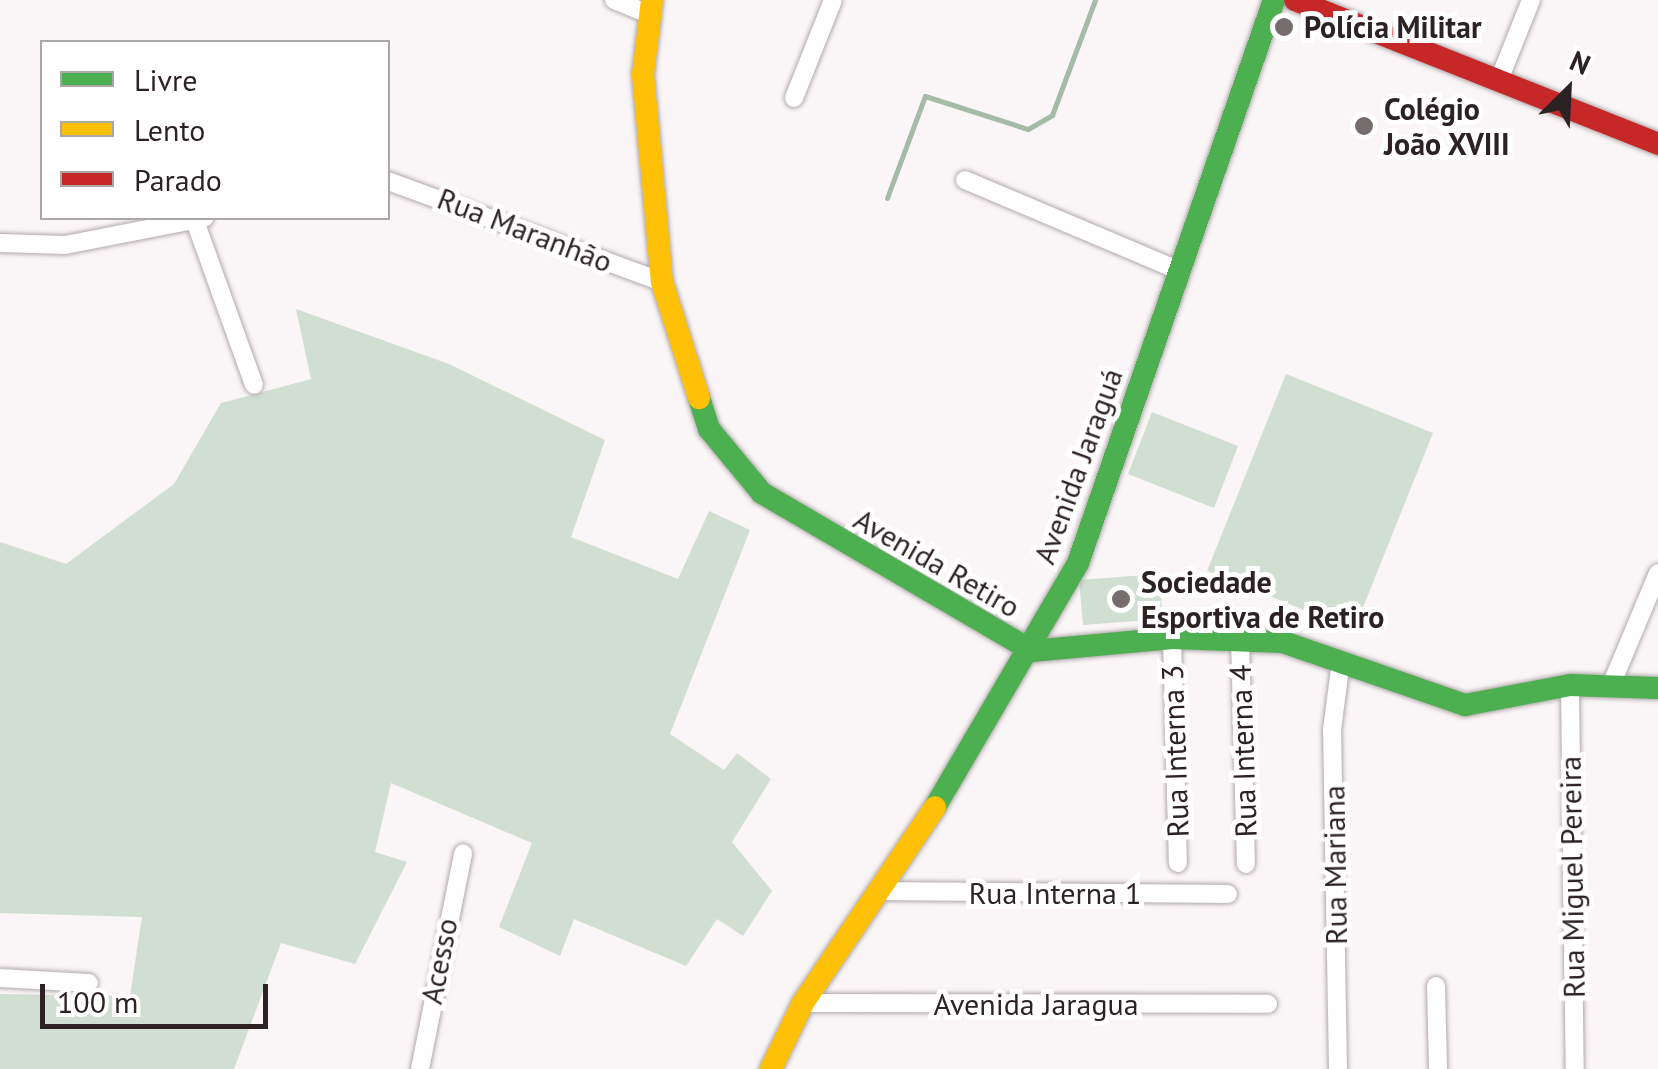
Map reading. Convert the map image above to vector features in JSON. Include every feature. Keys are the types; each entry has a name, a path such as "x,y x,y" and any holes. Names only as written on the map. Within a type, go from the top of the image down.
{"street":[{"path":"614,0 650,7"},
{"path":"794,98 832,0"},
{"name":"Avenida Jaraguá","path":"771,1069 804,1003 882,892 1032,651 1078,562 1274,0"},
{"path":"1295,0 1658,144"},
{"path":"1499,80 1530,0"},
{"name":"Avenida Retiro","path":"650,7 648,183 662,282 709,429 738,470 848,547 1032,651 1172,638 1240,638 1341,662 1446,704 1570,685 1612,682 1658,688"},
{"path":"965,180 1180,270"},
{"name":"Rua Maranhão","path":"390,183 662,282"},
{"path":"0,243 65,245 194,220"},
{"path":"199,220 254,385"},
{"path":"1612,682 1658,573"},
{"name":"Rua Interna 3","path":"1172,638 1178,863"},
{"name":"Rua Interna 4","path":"1240,638 1246,864"},
{"name":"Rua Mariana","path":"1338,1069 1332,730 1341,662"},
{"name":"Rua Miguel Pereira","path":"1570,685 1575,1069"},
{"name":"Acesso","path":"420,1069 463,853"},
{"name":"Rua Interna 1","path":"882,892 1228,894"},
{"path":"0,978 89,983"},
{"path":"1436,986 1438,1069"},
{"name":"Avenida Jaragua","path":"804,1003 1268,1004"}],"shaded area":[{"path":"296,309 449,364 605,440 571,537 678,579 709,511 750,530 670,734 724,770 737,753 771,779 732,842 772,891 743,936 717,919 686,966 574,919 560,956 499,927 532,843 391,783 375,852 407,862 355,964 281,943 234,1069 0,1069 0,994 130,996 142,917 0,913 0,542 66,564 174,484 221,403 311,379"},
{"path":"1286,374 1433,433 1354,630 1207,571"},
{"path":"1152,412 1238,446 1214,508 1128,474"},
{"name":"Sociedade Esportiva de Retiro","path":"1159,574 1163,619 1083,625 1079,580"}],"waterway":[{"path":"887,198 925,96 1028,129 1052,115 1095,0"}],"traffic: fast":[{"path":"935,807 1078,563 1274,0"},
{"path":"699,398 709,429 762,493 1032,651 1172,638 1283,642 1465,705 1570,685 1658,688"}],"traffic: slow":[{"path":"652,0 643,74 662,282 699,398"},
{"path":"771,1069 803,1003 935,807"}],"traffic: jam":[{"path":"1295,0 1658,144"}],"place":[{"name":"Polícia Militar","path":"1284,27"},
{"name":"Colégio João XVIII","path":"1364,126"},
{"name":"Sociedade Esportiva de Retiro","path":"1121,599"}]}
